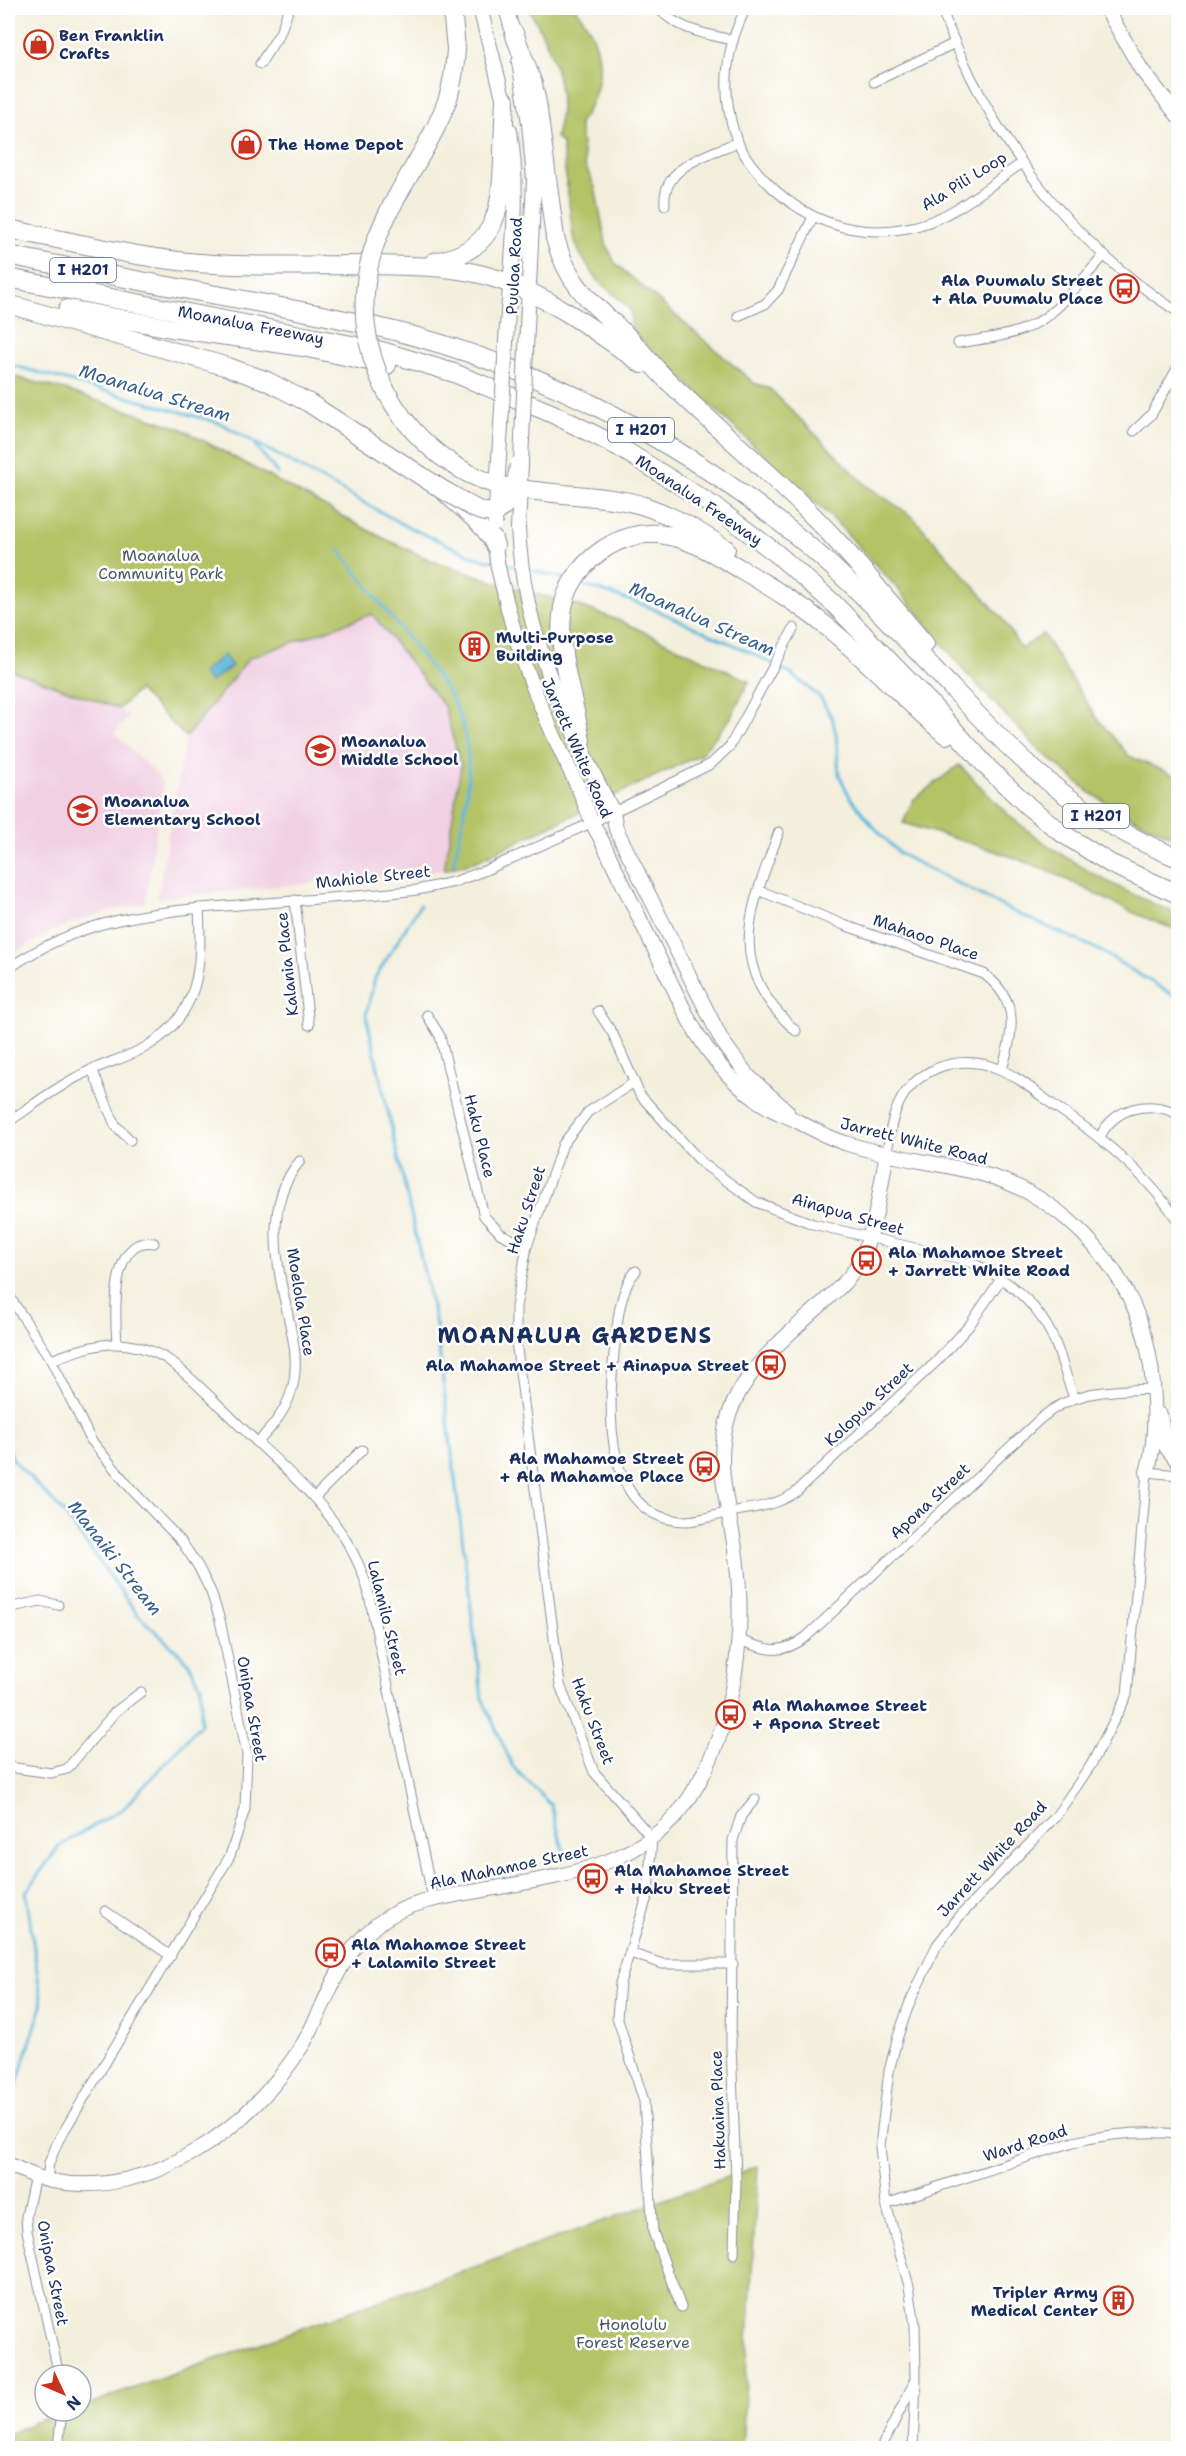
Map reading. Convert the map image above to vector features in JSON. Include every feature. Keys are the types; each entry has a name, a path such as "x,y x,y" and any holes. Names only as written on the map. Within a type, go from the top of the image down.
{"highway":[{"path":"452,8 456,49 452,84 442,113 382,226 370,258 365,304 371,355 384,390 413,433 432,450 467,473 495,485 626,502 673,517 736,556 858,654 922,714 1029,807"},
{"path":"514,33 533,84 537,103 550,214 560,256 576,286 588,301 632,341 668,382 756,461 837,541 888,597 919,637 1024,759"},
{"path":"396,266 433,262 460,255 477,244 491,226 497,216 501,194 505,100"},
{"path":"8,229 188,262 263,266 396,266 463,270 510,284 530,293 580,321 668,382"},
{"name":"Moanalua Freeway","path":"8,255 379,327 453,348 584,401 636,427 733,487 793,533 879,611 984,721 1052,785 1099,818 1179,858"},
{"name":"Moanalua Freeway","path":"8,278 382,351 486,385 585,429 652,466 715,507 806,578 866,635 989,769 1029,807 1062,833 1111,864 1179,894"},
{"path":"8,297 102,317 324,352 399,368 535,408"},
{"path":"8,304 247,373 286,390 443,490 496,517 514,491 519,465"},
{"path":"443,490 461,509 480,523 495,545"},
{"path":"582,749 579,723 563,654 562,613 573,581 586,563 599,552 615,542 632,537 662,534 675,537 698,546 788,598"}],"street":[{"path":"260,64 280,33 289,8"},
{"name":"Puuloa Road","path":"480,8 505,100 514,176 510,284"},
{"name":"Puuloa Road","path":"506,8 514,33 530,133 534,180 530,293 519,465 518,529"},
{"name":"Ala Pili Loop","path":"746,8 733,40 727,66 726,91 738,142 750,163 769,184 783,198 813,217 848,228 877,232 924,225 951,211 1022,163"},
{"path":"942,8 955,43 992,116 1022,163 1059,210 1104,256 1179,312"},
{"path":"1106,8 1141,69 1179,116"},
{"path":"662,12 670,20 685,27 733,40"},
{"path":"874,82 955,43"},
{"path":"665,205 670,182 686,165 738,142"},
{"path":"738,316 765,304 778,291 813,217"},
{"path":"958,343 1014,333 1037,323 1054,310 1104,256"},
{"name":"Jarrett White Road","path":"510,284 496,517 496,567 525,672 576,784 591,823 605,847 689,1020 707,1051 749,1095 771,1110 842,1143 984,1174 1037,1198 1074,1225 1100,1252 1128,1295 1146,1343 1152,1391 1146,1417 1143,1454 1147,1472 1127,1695 1091,1765 1056,1816 958,1917 938,1945 919,1981 898,2036 889,2071 880,2146 886,2204 909,2286 915,2325 916,2379 913,2448"},
{"path":"1134,431 1151,415 1179,367"},
{"name":"Jarrett White Road","path":"518,529 523,581 533,632 551,683 612,812 616,829 722,1041 747,1076 798,1122"},
{"name":"Mahiole Street","path":"8,969 53,942 97,925 142,914 417,890 454,882 486,870 591,823 711,764 730,746 794,628"},
{"path":"779,832 752,908 749,947 753,966 766,995 780,1016 796,1031"},
{"name":"Mahaoo Place","path":"758,890 844,925 976,970 991,979 1007,1001 1012,1019 1011,1038 1002,1070"},
{"name":"Kalania Place","path":"295,900 309,1025"},
{"path":"8,1122 65,1083 92,1069 144,1048 164,1034 181,1015 193,994 200,970 199,908"},
{"name":"Ainapua Street","path":"598,1011 613,1034 633,1083 652,1109 702,1163 756,1202 813,1224 961,1259 1001,1279 1030,1303 1053,1337 1074,1398"},
{"name":"Haku Place","path":"427,1015 440,1036 484,1216 501,1234 527,1246"},
{"name":"Ala Mahamoe Street","path":"8,2164 41,2178 94,2184 136,2177 168,2165 233,2125 263,2098 291,2063 315,2024 338,1970 358,1941 390,1916 433,1899 584,1870 625,1855 664,1829 689,1799 712,1752 728,1702 739,1640 740,1584 721,1473 726,1424 735,1398 750,1374 850,1277 870,1239 895,1113 904,1095 918,1079 935,1068 957,1062 981,1063 1002,1070 1100,1137 1151,1186 1179,1221"},
{"path":"92,1069 115,1125 130,1140"},
{"name":"Haku Street","path":"633,1083 588,1112 571,1132 558,1160 527,1246 516,1307 516,1341 560,1685 594,1772 652,1838"},
{"path":"1100,1137 1111,1120 1132,1108 1160,1107 1179,1114"},
{"name":"Moelola Place","path":"257,1443 283,1412 294,1381 295,1345 281,1282 276,1239 282,1190 289,1175 300,1161"},
{"path":"117,1343 117,1287 120,1272 134,1248 142,1243 154,1243"},
{"name":"Kolopua Street","path":"636,1271 629,1280 624,1295 610,1392 611,1430 621,1473 635,1497 649,1510 666,1518 695,1520 774,1504 795,1493 936,1362 969,1326 1001,1279"},
{"name":"Onipaa Street","path":"8,1294 51,1360 86,1432 97,1449 181,1541 205,1578 220,1620 247,1754 247,1791 236,1841 223,1871 58,2141 26,2216 27,2232 56,2363"},
{"name":"Lalamilo Street","path":"51,1360 95,1345 117,1343 149,1350 167,1359 315,1497 343,1532 357,1558 367,1586 433,1899"},
{"name":"Apona Street","path":"739,1640 769,1651 784,1649 807,1637 1041,1419 1074,1398 1102,1391 1152,1391"},
{"path":"1152,1391 1161,1417 1166,1447 1179,1462"},
{"path":"315,1497 362,1450"},
{"path":"1147,1472 1179,1475"},
{"path":"8,1608 40,1601 58,1605"},
{"path":"8,1767 51,1773 67,1769 115,1712 141,1692"},
{"name":"Hakuaina Place","path":"734,2254 736,2180 731,2044 733,1840 741,1816 755,1799"},
{"path":"652,1838 648,1894 620,1983 617,2017 644,2101 653,2232 664,2267 681,2307"},
{"path":"105,1911 171,1956"},
{"path":"630,1953 663,1964 733,1964"},
{"name":"Ward Road","path":"886,2204 1098,2136 1148,2132 1179,2134"},
{"name":"Jarrett White Road","path":"881,2448 916,2379"},
{"path":"58,2448 61,2423"}],"shaded area":[{"name":"Moanalua Middle School","path":"372,614 444,706 461,766 444,870 157,898 186,737 249,658"},
{"name":"Moanalua Elementary School","path":"8,669 119,709 129,717 114,733 159,777 163,787 145,903 71,923 8,956"}],"green space":[{"path":"528,8 577,8 598,51 599,66 595,95 579,123 585,165 595,187 606,244 615,263 754,383 770,389 867,486 912,516 1002,618 1021,649 1043,634 1096,717 1129,756 1178,777 1178,839 1126,815 1089,792 1034,745 965,672 898,589 836,522 631,331 631,313 627,306 598,281 580,254 573,236 562,144 556,137 561,109 558,79 541,30"},
{"name":"Moanalua Community Park","path":"8,375 65,390 180,428 379,536 428,559 507,586 577,605 623,622 749,681 730,719 700,755 477,861 444,870 461,766 444,706 372,614 249,658 186,737 138,690 119,709 8,669"},
{"path":"959,765 1011,817 1070,860 1134,895 1178,914 1178,930 1144,918 1031,864 903,823 913,800"},
{"name":"Honolulu Forest Reserve","path":"758,2166 742,2448 8,2448 8,2434 34,2423 93,2423 93,2403"}],"water":[{"path":"224,655 232,666 210,682 202,673"}],"waterway":[{"name":"Moanalua Stream","path":"8,364 220,423 406,526 475,557 492,561"},
{"path":"255,445 278,474"},
{"path":"338,548 433,671 458,712 466,740 468,776 467,794 453,864"},
{"name":"Moanalua Stream","path":"501,563 518,567"},
{"name":"Moanalua Stream","path":"528,569 568,580"},
{"name":"Moanalua Stream","path":"580,584 647,606 752,653 791,674 820,697 832,718 836,734 839,775 850,797 872,825 900,854 1012,911 1097,949 1178,998"},
{"path":"420,905 375,978 366,1015 436,1325 482,1698 513,1767 551,1805 564,1853"},
{"name":"Manaiki Stream","path":"8,1448 14,1461 65,1514 138,1615 188,1662 201,1687 201,1724 124,1808 59,1846 26,1892 42,2006 14,2092 8,2103"}],"place":[{"name":"Ben Franklin Crafts","path":"38,44"},
{"name":"The Home Depot","path":"247,144"},
{"name":"Ala Puumalu Street + Ala Puumalu Place","path":"1124,289"},
{"name":"Multi-Purpose Building","path":"475,646"},
{"name":"Moanalua Middle School","path":"320,750"},
{"name":"Moanalua Elementary School","path":"83,810"},
{"name":"Ala Mahamoe Street + Jarrett White Road","path":"867,1261"},
{"name":"Ala Mahamoe Street + Ainapua Street","path":"770,1365"},
{"name":"Ala Mahamoe Street + Ala Mahamoe Place","path":"705,1467"},
{"name":"Ala Mahamoe Street + Apona Street","path":"731,1714"},
{"name":"Ala Mahamoe Street + Haku Street","path":"593,1879"},
{"name":"Ala Mahamoe Street + Lalamilo Street","path":"330,1953"},
{"name":"Tripler Army Medical Center","path":"1119,2301"}],"district":[{"name":"MOANALUA GARDENS","path":"575,1335"}]}
